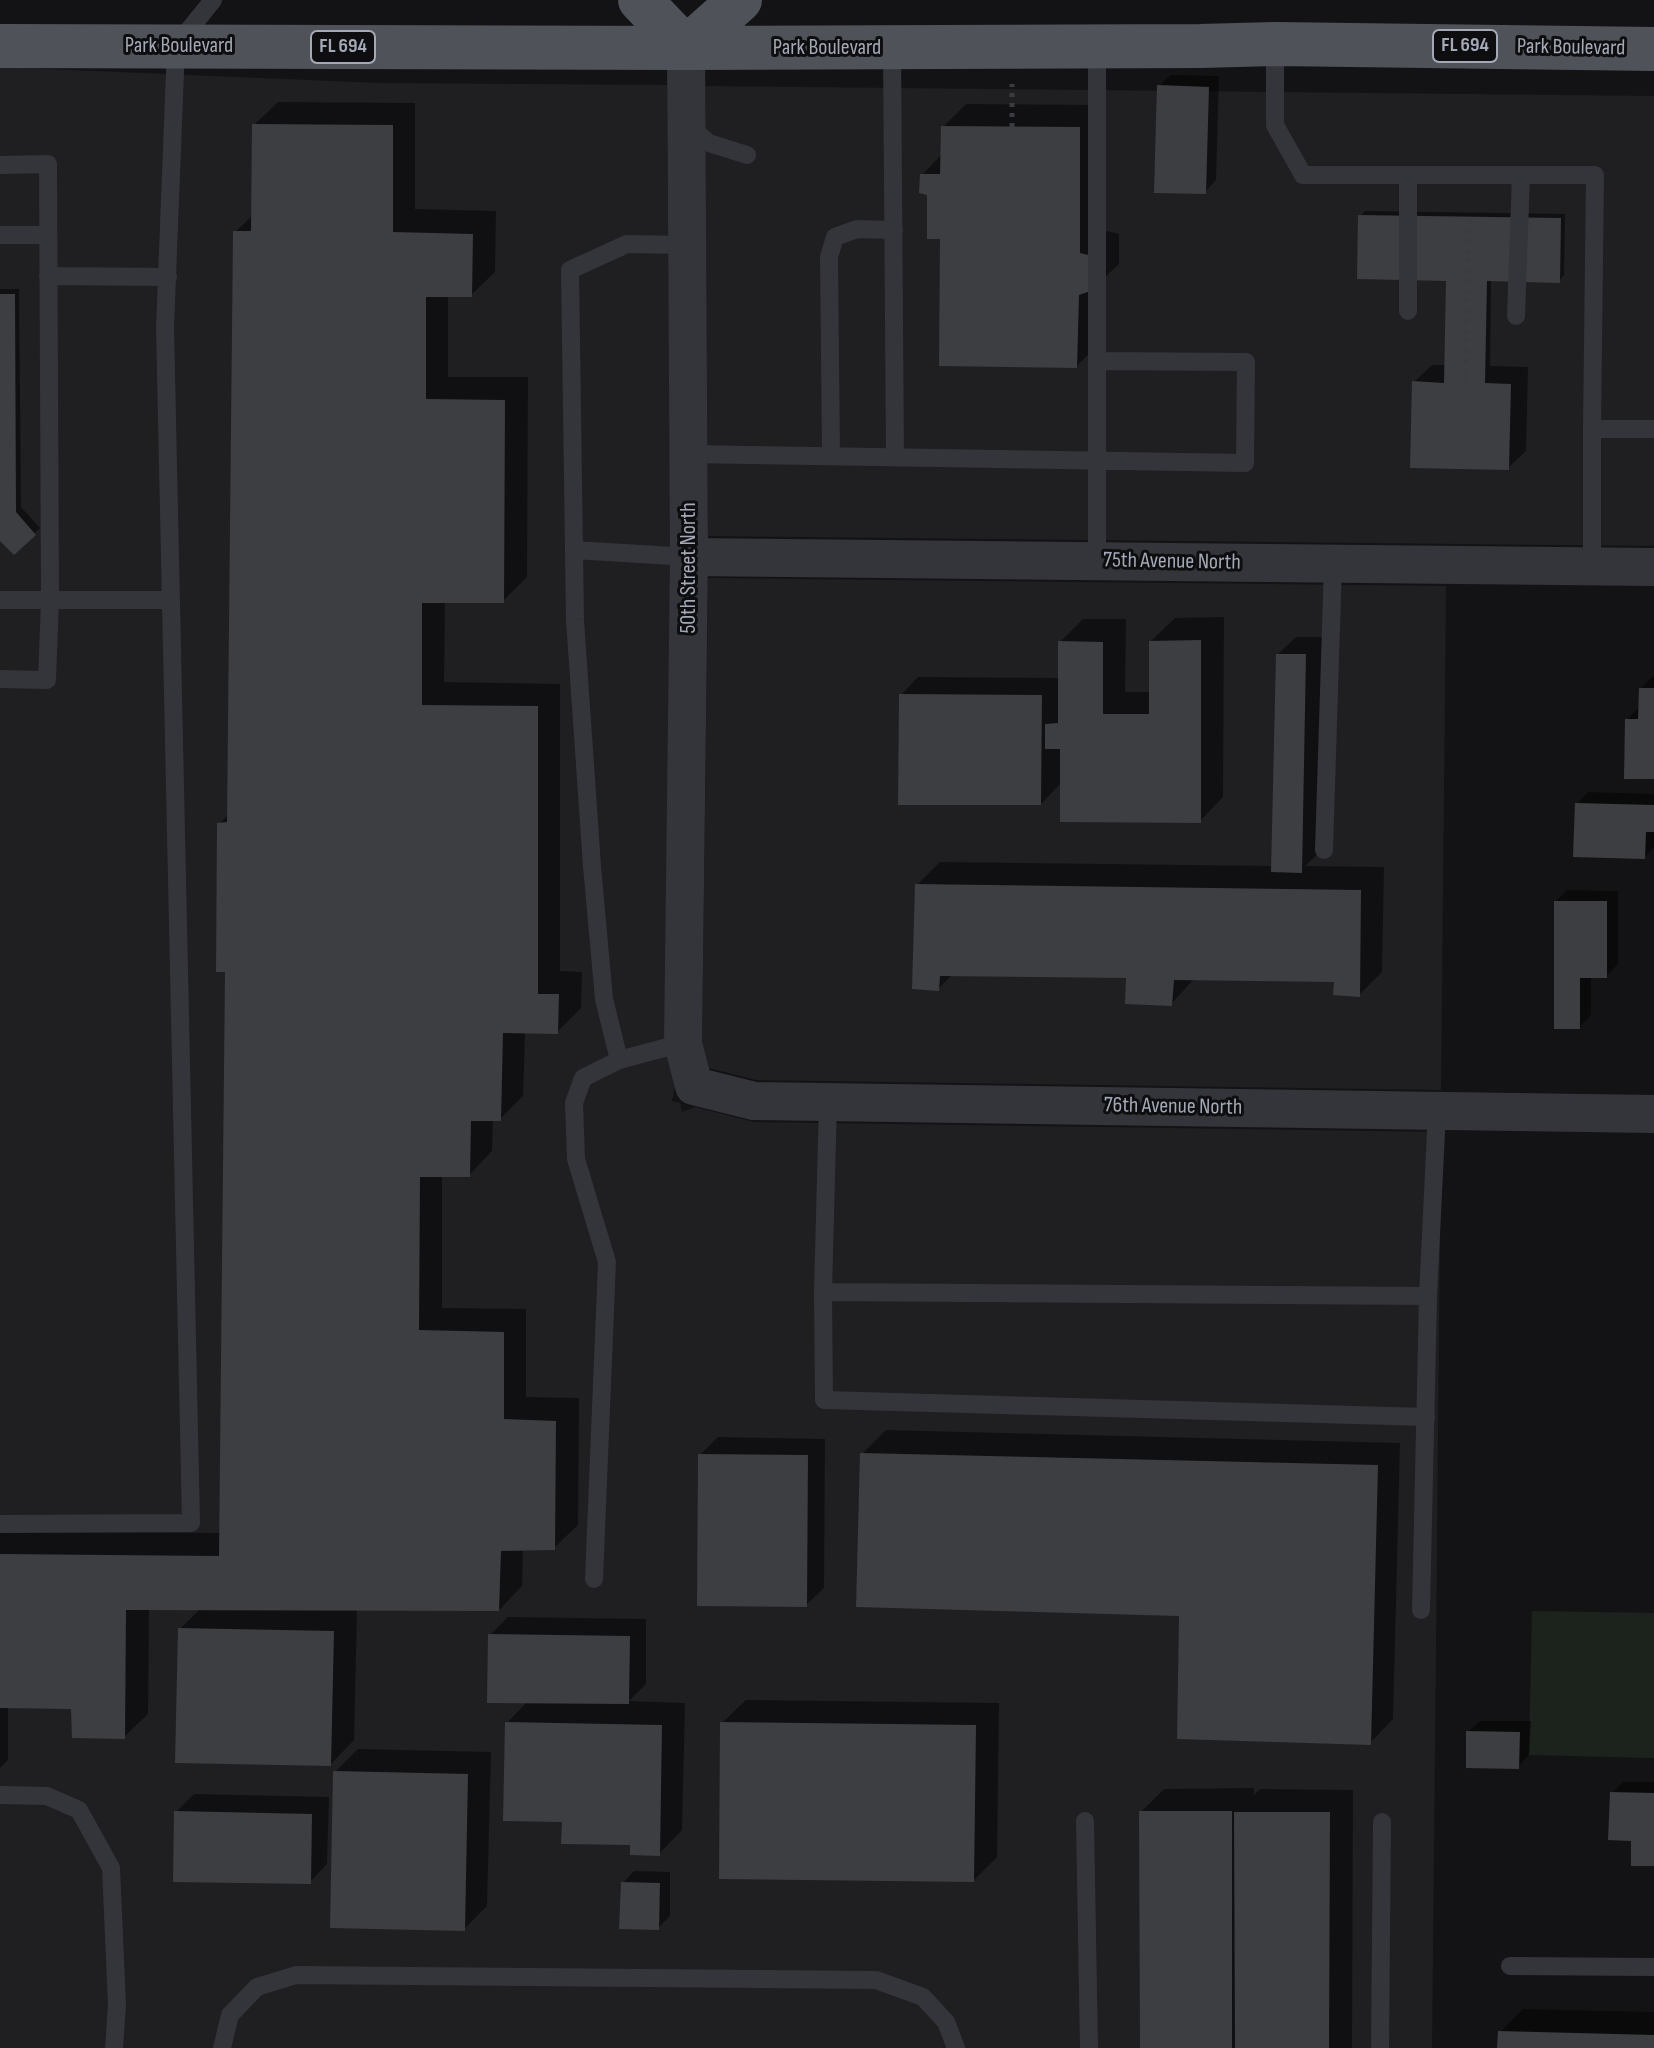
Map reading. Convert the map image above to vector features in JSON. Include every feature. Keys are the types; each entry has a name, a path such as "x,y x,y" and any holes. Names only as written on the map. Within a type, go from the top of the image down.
{"main road":[{"path":"640,0 686,48 740,0"},
{"name":"Park Boulevard","path":"0,46 892,48 1275,44 1654,49"}],"street":[{"name":"50th Street North","path":"686,48 689,557 683,1043 694,1086"},
{"name":"75th Avenue North","path":"689,557 1654,567"},
{"name":"76th Avenue North","path":"694,1086 754,1101 1654,1114"}],"lane":[{"path":"0,1524 191,1523 165,328 176,46 213,0"},
{"path":"1275,44 1275,125 1303,175 1595,175 1592,566"},
{"path":"1097,47 1097,561"},
{"path":"892,48 895,457"},
{"path":"687,124 709,143 747,155"},
{"path":"0,165 48,164 50,600 47,680 0,679"},
{"path":"1408,175 1408,311"},
{"path":"1516,316 1521,175"},
{"path":"831,456 829,257 835,237 857,229 894,230"},
{"path":"0,235 48,235"},
{"path":"619,1060 604,999 575,620 570,270 627,244 687,245"},
{"path":"48,276 168,277"},
{"path":"689,454 1245,463 1246,362 1097,361"},
{"path":"1592,429 1654,429"},
{"path":"574,550 689,557"},
{"path":"1324,850 1333,564"},
{"path":"0,600 171,600"},
{"path":"594,1579 607,1262 576,1159 574,1103 583,1078 619,1060 683,1043"},
{"path":"828,1102 823,1292 824,1400 1426,1417"},
{"path":"1421,1610 1428,1296 1437,1111"},
{"path":"823,1292 1428,1296"},
{"path":"0,1795 47,1796 79,1810 111,1868 117,2005 114,2048"},
{"path":"1085,1821 1089,2048"},
{"path":"1380,2048 1382,1822"},
{"path":"1510,1966 1654,1967"},
{"path":"222,2048 230,2015 257,1987 296,1975 312,1975 876,1980 923,1997 946,2022 956,2048"}],"path":[{"path":"1012,83 1012,127"},
{"path":"1465,383 1469,219"}],"shaded area":[{"path":"0,67 378,83 667,85 675,1086 672,1101 680,1103 682,1112 695,1107 754,1122 1441,1132 1432,2048 0,2048"},
{"path":"705,86 1654,96 1654,546 708,536"},
{"path":"708,578 1446,586 1441,1090 756,1080 709,1068 702,1040"},
{"path":"1532,1611 1654,1613 1654,1758 1529,1755"}],"building":[{"path":"1157,85 1209,87 1206,194 1154,193"},
{"path":"252,124 393,125 393,232 473,234 472,297 426,297 426,399 505,400 504,603 422,603 422,705 538,706 538,994 559,994 558,1034 503,1033 501,1121 471,1121 470,1177 420,1177 419,1330 504,1332 504,1419 556,1421 555,1550 501,1551 499,1611 126,1610 125,1739 72,1738 71,1709 0,1708 0,1554 219,1556 225,972 216,972 217,823 227,822 233,231 251,231"},
{"path":"941,126 1080,127 1080,253 1097,257 1096,289 1079,295 1077,368 939,366 940,239 927,239 927,195 919,193 920,174 940,174"},
{"path":"1358,215 1561,218 1560,283 1487,281 1485,383 1511,384 1509,470 1410,468 1412,381 1444,383 1446,281 1357,279"},
{"path":"0,294 15,294 16,512 36,535 14,555 0,541"},
{"path":"1201,640 1201,823 1060,822 1060,749 1045,749 1045,724 1058,723 1058,641 1103,642 1103,714 1149,714 1149,641"},
{"path":"1276,654 1306,654 1302,873 1271,872"},
{"path":"1639,688 1654,688 1654,779 1624,779 1625,719 1638,719"},
{"path":"899,694 1042,695 1041,805 898,805"},
{"path":"1575,803 1654,805 1654,832 1646,832 1645,859 1573,857"},
{"path":"915,884 1361,890 1360,997 1333,995 1334,982 1174,980 1172,1006 1125,1004 1126,978 940,976 939,991 912,989"},
{"path":"1554,901 1607,901 1607,978 1580,978 1580,1029 1554,1029"},
{"path":"860,1453 1378,1465 1371,1745 1177,1739 1179,1616 856,1607"},
{"path":"698,1454 808,1455 807,1607 697,1606"},
{"path":"178,1628 334,1631 331,1766 175,1763"},
{"path":"488,1634 630,1636 629,1704 487,1703"},
{"path":"505,1722 662,1725 660,1856 630,1855 630,1845 561,1844 562,1822 503,1821"},
{"path":"720,1722 976,1725 974,1882 719,1879"},
{"path":"1466,1731 1520,1732 1519,1769 1466,1768"},
{"path":"333,1771 468,1774 465,1931 330,1928"},
{"path":"1610,1792 1654,1793 1654,1866 1631,1866 1631,1841 1608,1840"},
{"path":"174,1811 312,1814 311,1884 173,1882"},
{"path":"1139,1811 1232,1811 1232,2048 1140,2048"},
{"path":"1234,1812 1330,1812 1329,2048 1235,2048"},
{"path":"621,1882 660,1883 659,1930 619,1929"},
{"path":"1498,2031 1654,2035 1654,2048 1497,2048"}]}
